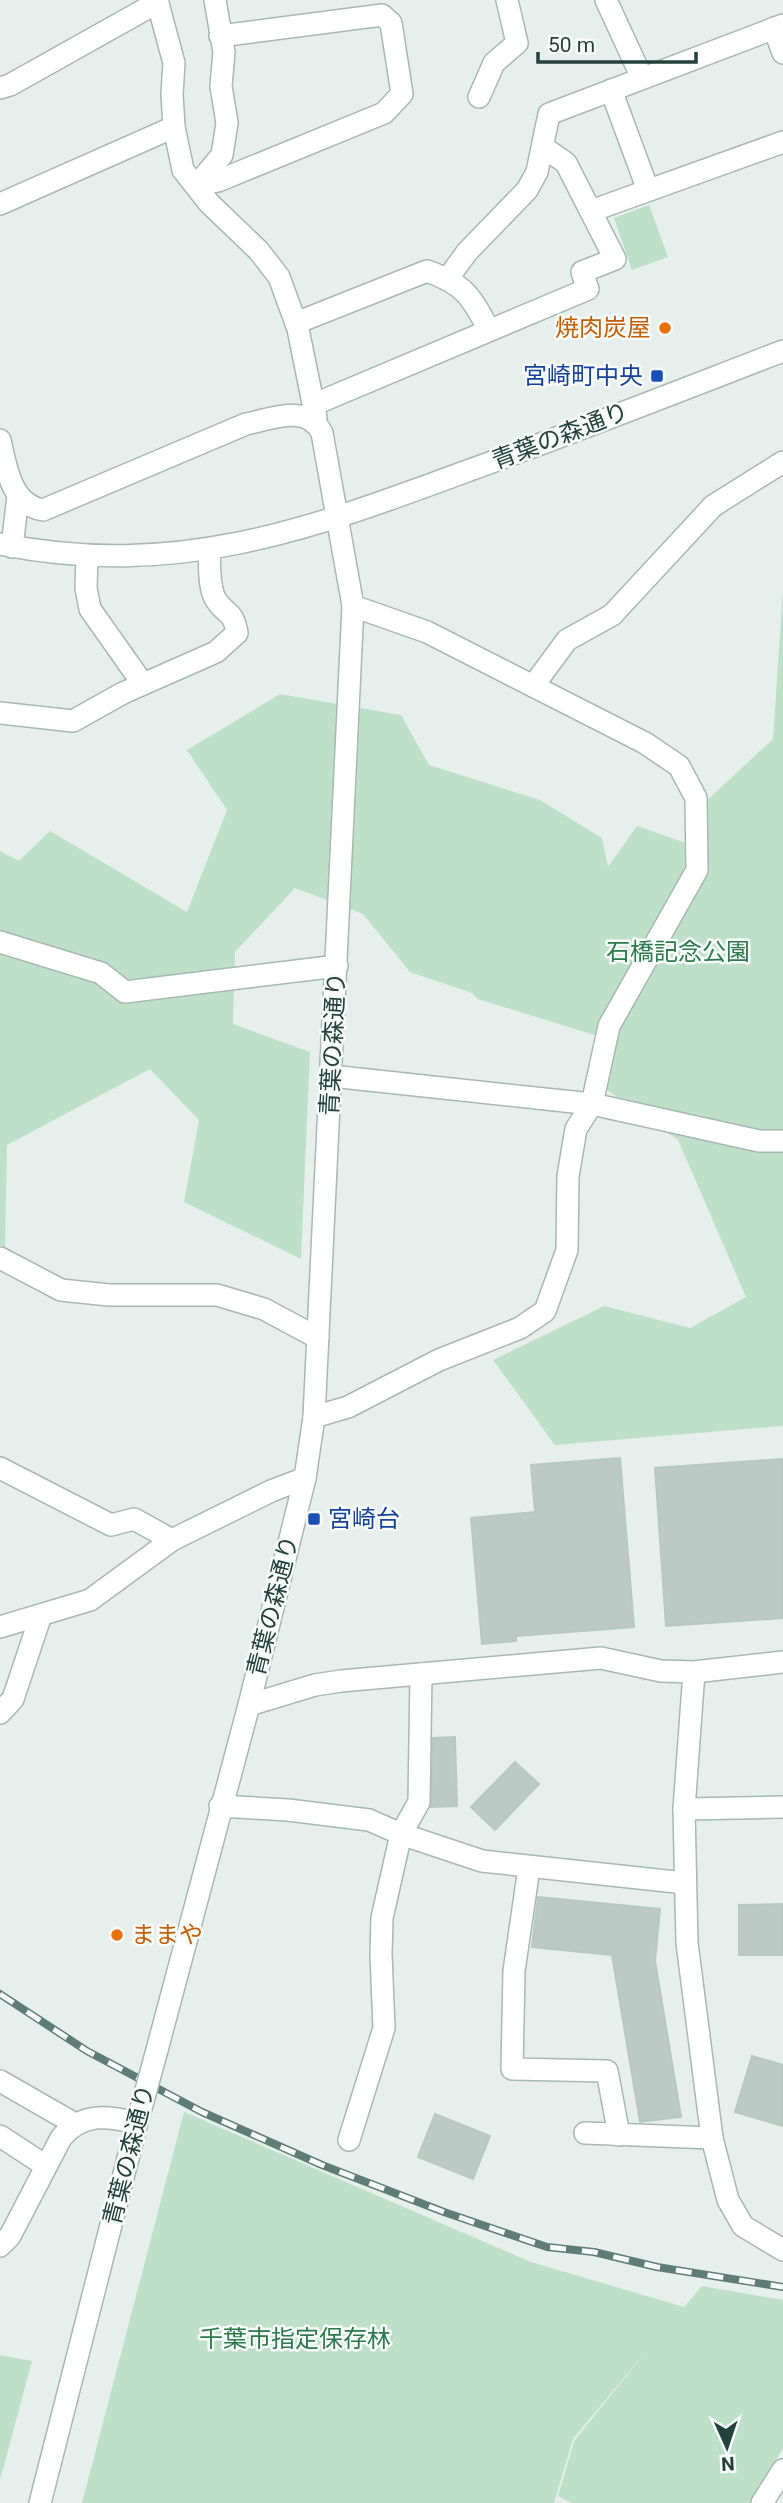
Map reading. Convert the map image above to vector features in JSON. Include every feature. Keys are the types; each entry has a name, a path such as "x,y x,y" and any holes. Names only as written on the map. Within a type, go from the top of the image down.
{"street":[{"path":"197,185 222,155 227,123 221,86 224,52 215,0"},
{"path":"479,97 494,63 517,43 507,0"},
{"path":"606,0 642,78"},
{"path":"0,88 10,85 157,1 174,63 174,127 183,170 209,203 258,251 279,277 296,323 322,433 337,519"},
{"path":"197,185 218,181 384,113 402,94 391,23 382,15 220,36"},
{"path":"449,278 467,252 527,190 537,172 549,114 779,26 783,53"},
{"path":"611,90 648,190"},
{"path":"0,204 174,127"},
{"path":"591,211 783,142"},
{"path":"0,440 5,466 18,496 30,508 53,508 246,424 300,415 309,417 489,330 588,289 582,272 615,259 566,163 542,147"},
{"path":"296,323 427,271 449,278 472,298 489,330"},
{"name":"青葉の森通り","path":"6,545 88,556 127,557 209,549 259,540 337,519 783,351"},
{"path":"533,686 567,640 612,615 713,506 783,462"},
{"path":"6,545 18,496"},
{"name":"青葉の森通り","path":"40,2503 220,1806 249,1705 305,1478 314,1417 353,606 337,519"},
{"path":"0,713 73,721 143,684 216,652 237,633 235,617 216,600 209,549"},
{"path":"88,556 86,588 90,608 143,684"},
{"path":"314,1417 348,1407 439,1360 520,1328 545,1311 567,1250 569,1175 576,1129 592,1104 609,1026 697,870 696,798 678,766 656,751 426,632 353,606"},
{"path":"0,942 101,973 125,992 337,966"},
{"path":"331,1076 592,1104 759,1141 783,1141"},
{"path":"0,1258 61,1290 108,1295 218,1296 264,1309 318,1338"},
{"path":"0,1468 111,1525 134,1519 172,1541"},
{"path":"0,1627 90,1600 172,1541 271,1491 305,1478"},
{"path":"0,1713 13,1699 41,1615"},
{"path":"249,1705 315,1685 601,1658 661,1671 694,1672 783,1662"},
{"path":"694,1672 684,1809 687,1942 712,2138 728,2200 743,2225 783,2250"},
{"path":"349,2140 384,2028 382,1918 401,1834 419,1802 421,1674"},
{"path":"220,1806 369,1819 401,1834 482,1861 685,1883"},
{"path":"684,1809 783,1807"},
{"path":"529,1868 514,1971 512,2069 607,2071 619,2135"},
{"path":"0,2081 75,2124"},
{"path":"0,2246 10,2236 61,2138 75,2124 96,2117 137,2123"},
{"path":"585,2133 712,2138"},
{"path":"0,2136 46,2166"},
{"path":"762,2503 783,2470"}],"green space":[{"path":"649,205 668,257 632,270 614,218"},
{"name":"石橋記念公園","path":"783,589 783,1426 555,1445 493,1360 604,1306 690,1328 746,1297 678,1140 607,1090 601,1037 478,999 472,993 410,972 363,914 295,888 235,952 233,1024 310,1052 301,1259 184,1202 199,1120 150,1069 7,1145 5,1247 0,1245 0,851 19,861 50,831 187,912 227,810 187,750 280,694 401,715 429,765 540,800 602,838 608,867 637,826 703,849 705,802 773,739"},
{"name":"千葉市指定保存林","path":"184,2112 531,2262 684,2307 702,2286 783,2300 783,2448 752,2503 572,2503 558,2496 574,2441 648,2349 573,2439 554,2503 82,2503"},
{"path":"0,2355 32,2361 0,2480"}],"building":[{"path":"620,1458 634,1627 516,1636 516,1641 482,1644 471,1518 535,1512 531,1465"},
{"path":"783,1459 783,1618 666,1626 655,1468"},
{"path":"455,1737 457,1806 431,1807 433,1738"},
{"path":"515,1762 539,1784 495,1830 471,1807"},
{"path":"538,1897 660,1909 655,1961 681,2117 640,2122 612,1955 532,1947"},
{"path":"783,1904 783,1955 739,1955 739,1905"},
{"path":"752,2056 783,2065 783,2126 735,2112"},
{"path":"435,2114 490,2136 473,2179 418,2157"}],"railway":[{"path":"0,1994 87,2051 202,2112 322,2165 444,2212 547,2247 594,2252 657,2267 783,2287"}],"place":[{"name":"焼肉炭屋","path":"665,328"},
{"name":"宮崎町中央","path":"657,376"},
{"name":"宮崎台","path":"314,1519"},
{"name":"ままや","path":"117,1935"}]}
